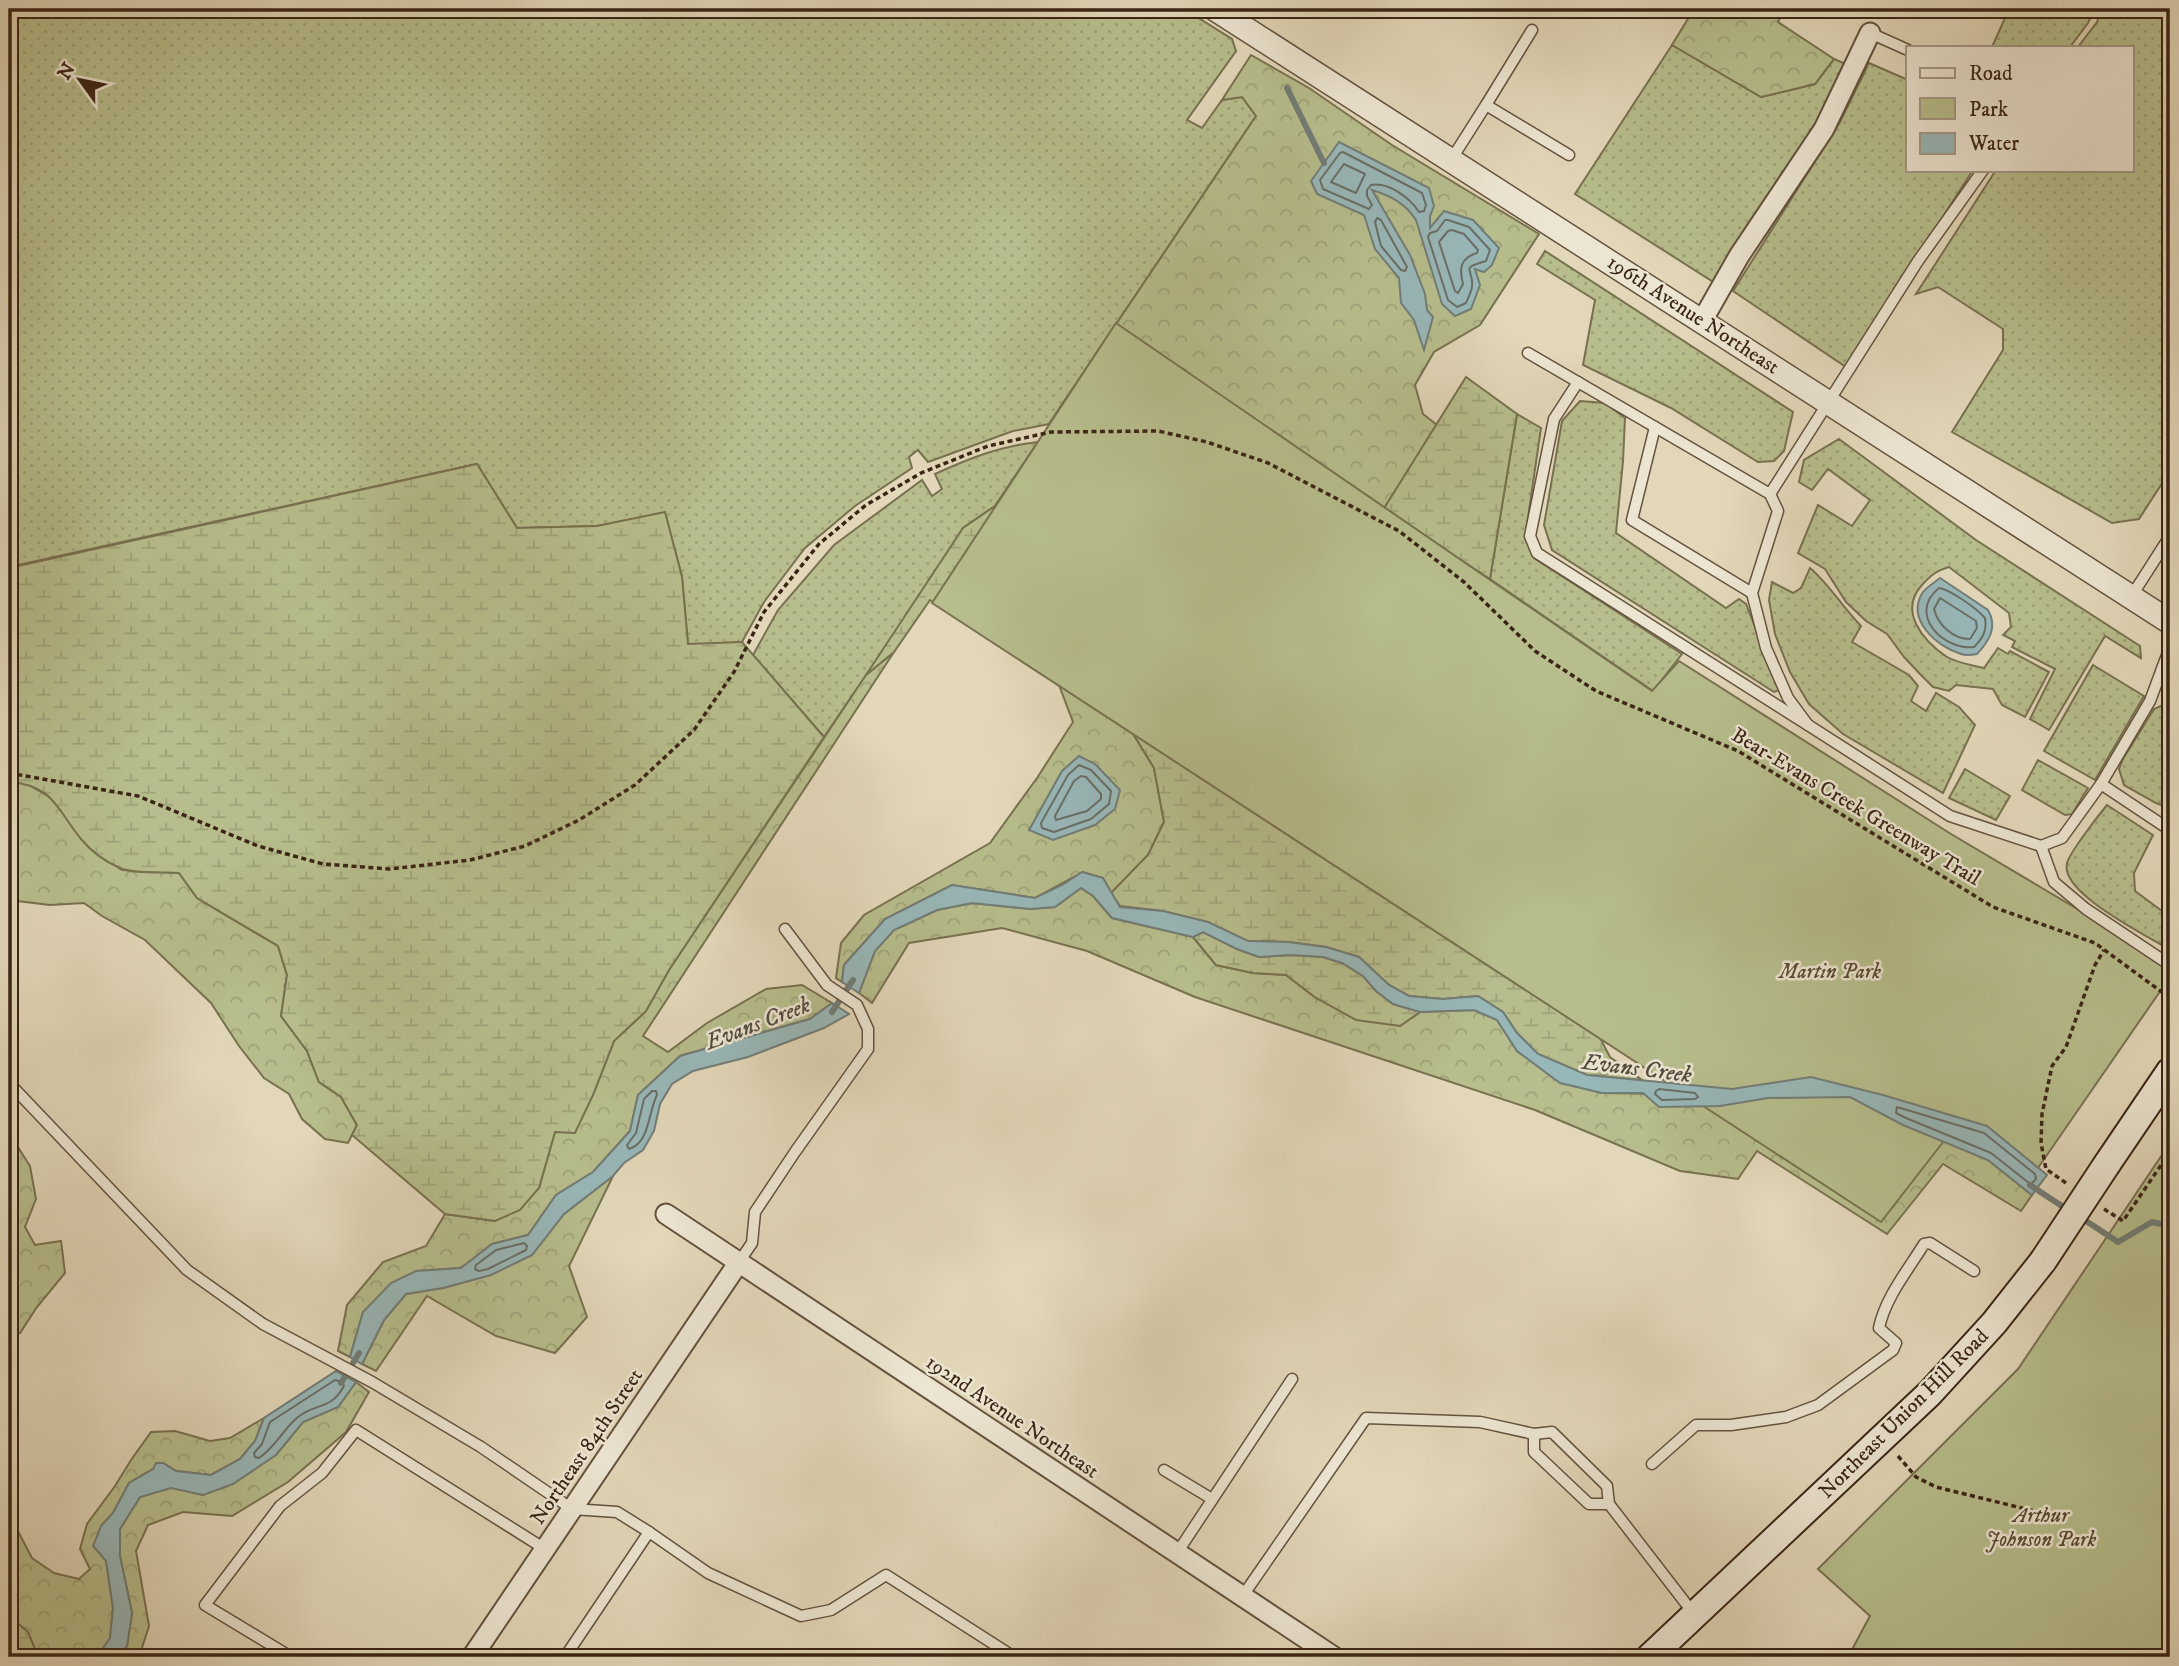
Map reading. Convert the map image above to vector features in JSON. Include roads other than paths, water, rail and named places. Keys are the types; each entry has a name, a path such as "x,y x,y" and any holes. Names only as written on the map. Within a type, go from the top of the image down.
{"main road":[{"name":"Northeast Union Hill Road","path":"1650,1657 1883,1439 1994,1323 2043,1261 2170,1071"}],"street":[{"name":"196th Avenue Northeast","path":"1215,9 2170,622"},
{"path":"1702,321 1739,256 1824,128 1870,33"},
{"name":"192nd Avenue Northeast","path":"666,1214 1334,1657"},
{"name":"Northeast 84th Street","path":"472,1657 739,1262"}],"lane":[{"path":"1451,160 1532,30"},
{"path":"1870,33 1906,49"},
{"path":"1486,105 1569,155"},
{"path":"1770,494 1918,261 1982,172"},
{"path":"1528,353 1770,494 1778,512 1752,593 1766,648 1788,698 1808,725"},
{"path":"1578,382 1554,419 1530,537 1537,553 1950,816 2041,846 2062,838 2101,784 2150,701 2170,647"},
{"path":"1655,427 1632,520 1752,593"},
{"path":"2131,597 2170,539"},
{"path":"2170,622 2170,630"},
{"path":"2101,784 2170,830"},
{"path":"2041,846 2054,882 2087,909 2170,965"},
{"path":"739,1262 752,1243 755,1212 869,1049 868,1029 857,1005 827,985 785,929"},
{"path":"9,1083 187,1270 263,1324 372,1382 481,1447 572,1509 617,1512 708,1573 801,1616 831,1610 886,1575 1014,1657"},
{"path":"1652,1464 1696,1425 1731,1425 1786,1417 1818,1405 1893,1350 1896,1343 1879,1328 1881,1321 1895,1289 1924,1244 1930,1243 1974,1271"},
{"path":"1177,1553 1292,1379"},
{"path":"1242,1598 1366,1418 1479,1422 1534,1434 1552,1432 1607,1486 1609,1504 1695,1615"},
{"path":"291,1657 205,1605 280,1506 322,1473 356,1430 545,1549"},
{"path":"1534,1434 1534,1452 1589,1504 1609,1504"},
{"path":"1164,1470 1212,1499"},
{"path":"565,1657 649,1532"}],"water":[{"path":"1339,142 1429,188 1434,206 1430,216 1430,228 1444,211 1473,220 1499,248 1492,265 1484,272 1475,269 1480,285 1471,309 1455,316 1442,304 1416,220 1397,201 1372,190 1410,255 1425,294 1427,310 1433,317 1424,350 1414,320 1401,303 1399,278 1375,249 1364,215 1317,194 1311,181"},
{"path":"1940,578 1988,610 1991,616 1991,634 1977,654 1963,655 1942,645 1921,622 1918,602 1923,592"},
{"path":"1079,756 1095,764 1120,790 1115,809 1095,825 1053,840 1029,830 1062,771"},
{"path":"1082,872 1103,878 1120,907 1163,911 1208,922 1248,941 1326,947 1359,957 1389,985 1409,996 1443,999 1478,996 1503,1012 1517,1033 1538,1054 1587,1075 1732,1089 1811,1077 1987,1126 2047,1175 2032,1195 1988,1160 1903,1125 1850,1097 1768,1098 1720,1106 1659,1107 1643,1093 1602,1093 1560,1083 1517,1051 1497,1020 1474,1010 1420,1012 1393,1004 1363,976 1342,963 1323,957 1259,957 1203,932 1193,937 1112,918 1093,896 1081,888 1055,907 1030,909 972,903 937,910 894,930 875,951 859,993 842,982 844,965 885,919 952,885 1035,898"},
{"path":"832,1003 849,1014 824,1028 748,1057 693,1071 672,1084 660,1104 654,1131 643,1150 564,1214 532,1255 491,1275 443,1288 406,1294 384,1320 362,1364 350,1357 363,1312 391,1283 416,1271 461,1268 492,1244 528,1235 556,1195 593,1172 630,1131 638,1095 680,1056 810,1019"},
{"path":"336,1371 356,1382 338,1407 303,1422 276,1455 233,1484 203,1495 171,1488 140,1497 120,1529 120,1556 132,1613 127,1646 117,1657 97,1657 110,1638 113,1608 106,1561 93,1546 101,1526 113,1513 129,1483 153,1469 156,1463 163,1463 176,1471 211,1475 240,1459 255,1441 264,1418"}],"waterway":[{"path":"1287,88 1324,163"},
{"name":"Evans Creek","path":"832,1012 853,980"},
{"name":"Evans Creek","path":"2030,1185 2068,1210"},
{"name":"Evans Creek","path":"2080,1217 2118,1242 2152,1222 2170,1226"},
{"name":"Evans Creek","path":"341,1383 359,1353"}],"park label":[{"name":"Martin Park","path":"1830,972"},
{"name":"Arthur Johnson Park","path":"2041,1528"}]}
